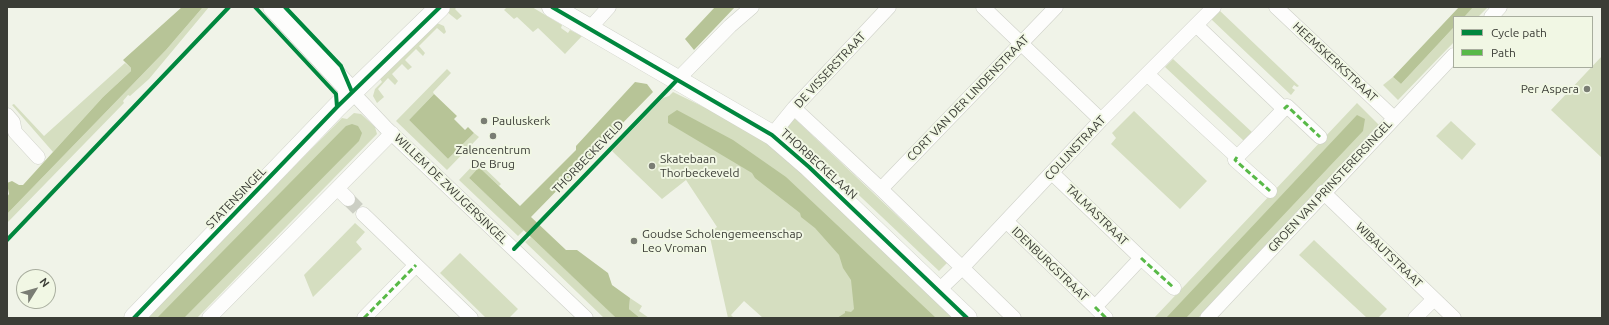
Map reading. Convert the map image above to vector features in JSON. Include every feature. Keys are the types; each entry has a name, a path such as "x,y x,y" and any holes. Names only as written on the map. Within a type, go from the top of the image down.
{"main road":[{"path":"273,7 352,92"},
{"name":"STATENSINGEL","path":"134,318 352,92 440,7"},
{"name":"THORBECKELAAN","path":"552,7 772,135 810,166 967,318"}],"street":[{"path":"590,28 609,7"},
{"path":"677,80 730,26 752,7"},
{"name":"DE VISSERSTRAAT","path":"772,135 794,108 890,7"},
{"path":"983,7 1101,120"},
{"name":"CORT VAN DER LINDENSTRAAT","path":"881,189 1056,7"},
{"name":"COLIJNSTRAAT","path":"938,291 961,269 1101,120 1214,7"},
{"name":"HEEMSKERKSTRAAT","path":"1276,7 1394,118"},
{"path":"1492,16 1500,7"},
{"path":"1196,25 1284,109"},
{"name":"GROEN VAN PRINSTERERSINGEL","path":"1207,318 1323,192 1453,56"},
{"path":"1147,74 1237,157"},
{"name":"WILLEM DE ZWIJGERSINGEL","path":"352,92 392,133 586,318"},
{"path":"1270,191 1235,160 1237,157 1287,106 1320,137"},
{"name":"THORBECKELAAN","path":"794,108 881,189 961,269 1014,318"},
{"path":"7,114 13,122 15,132 38,157"},
{"path":"209,318 392,133"},
{"name":"TALMASTRAAT","path":"1052,173 1174,288"},
{"path":"338,189 348,199"},
{"name":"WIBAUTSTRAAT","path":"1323,192 1454,318"},
{"path":"362,214 471,318"},
{"name":"IDENBURGSTRAAT","path":"1006,221 1106,318"},
{"name":"IDENBURGSTRAAT","path":"1094,307 1142,258"},
{"path":"364,318 416,265"},
{"path":"1415,318 1434,299"}],"shaded area":[{"path":"182,7 203,7 166,50 7,214 7,197 9,194 7,183 12,181 19,185 23,185 103,97 131,71 131,68 123,60"},
{"path":"203,7 209,7 149,79 130,96 128,95 123,101 124,103 7,223 7,214 166,50"},
{"path":"450,7 457,7 455,9 462,16 457,20 447,12"},
{"path":"507,7 532,7 562,25 561,28 568,33 570,30 582,36 565,54 538,28 533,32 517,17 514,19 504,10"},
{"path":"715,7 735,7 694,50 685,39"},
{"path":"1459,7 1473,7 1465,16 1453,16 1453,28 1401,84 1393,77"},
{"path":"1472,7 1488,7 1479,16 1464,16"},
{"path":"1219,10 1299,86 1297,87 1294,85 1292,88 1295,90 1291,95 1211,19"},
{"path":"437,23 444,26 446,32 444,34 437,28 419,46 425,53 423,56 416,49 405,60 412,67 408,70 402,64 392,74 398,81 395,85 388,78 378,89 384,97 377,103 373,96 375,89 382,82 380,79"},
{"path":"1453,28 1453,43 1398,100 1383,85 1393,77 1401,84"},
{"name":"Per Aspera","path":"1602,56 1602,158 1551,110 1591,68 1593,68 1593,66"},
{"path":"1173,59 1253,133 1245,142 1165,67"},
{"path":"125,63 131,68 131,71 103,97 53,152 12,105 14,104 44,136"},
{"path":"447,69 451,73 433,92 434,94 409,120 448,159 474,133 479,137 447,170 396,121"},
{"path":"635,82 647,84 653,92 531,217 566,250 577,250 608,273 612,285 630,298 629,309 640,318 616,318 469,178 479,167 520,206 576,150 576,146"},
{"path":"673,92 718,114 780,151 957,318 763,318 744,301 731,315 734,318 728,318 709,233 717,227 686,180 662,199 612,151 663,98 669,96"},
{"path":"434,94 457,116 454,119 465,130 468,127 474,133 448,159 409,120"},
{"path":"1357,103 1381,127 1198,318 1154,318"},
{"path":"677,110 733,140 786,177 936,318 837,318 845,313 845,311 851,312 854,309 851,280 843,268 839,255 815,228 801,217 800,213 755,178 752,173 668,123 668,116"},
{"path":"1134,111 1207,181 1180,209 1111,144 1116,138 1112,133"},
{"path":"354,113 361,114 375,127 377,134 197,318 144,318 342,118 347,119"},
{"path":"1357,115 1365,119 1363,131 1186,318 1166,318"},
{"path":"794,118 947,263 939,271 786,126"},
{"path":"1451,121 1476,144 1462,160 1436,136"},
{"path":"352,124 358,126 362,133 359,141 184,318 157,318 346,126"},
{"path":"477,161 501,184 499,186 479,167 469,178 524,230 518,236 459,180"},
{"path":"355,223 365,232 356,242 362,249 313,297 304,275"},
{"path":"531,237 616,318 604,318 525,242"},
{"path":"1314,240 1387,309 1378,318 1367,318 1299,255"},
{"path":"460,253 518,309 509,318 486,318 440,273"},
{"path":"630,298 642,306 639,311 649,318 640,318 629,309"}],"tunnel":[{"path":"348,199 363,214"}],"marked path":[{"path":"1284,109 1287,106 1320,137"},
{"path":"1237,157 1235,160 1270,191"},
{"path":"1141,258 1174,288"},
{"path":"364,318 416,265"},
{"path":"1095,307 1106,318"}],"cycle path":[{"path":"7,240 229,7"},
{"path":"255,7 336,94 337,107"},
{"path":"285,7 341,66 352,92"},
{"path":"134,318 337,107 440,7"},
{"path":"552,7 772,135 809,167 967,318"},
{"name":"THORBECKEVELD","path":"514,249 677,80"}],"place":[{"name":"Per Aspera","path":"1587,89"},
{"name":"Pauluskerk","path":"484,121"},
{"name":"Zalencentrum De Brug","path":"493,136"},
{"name":"Skatebaan Thorbeckeveld","path":"652,166"},
{"name":"Goudse Scholengemeenschap Leo Vroman","path":"634,241"}]}
